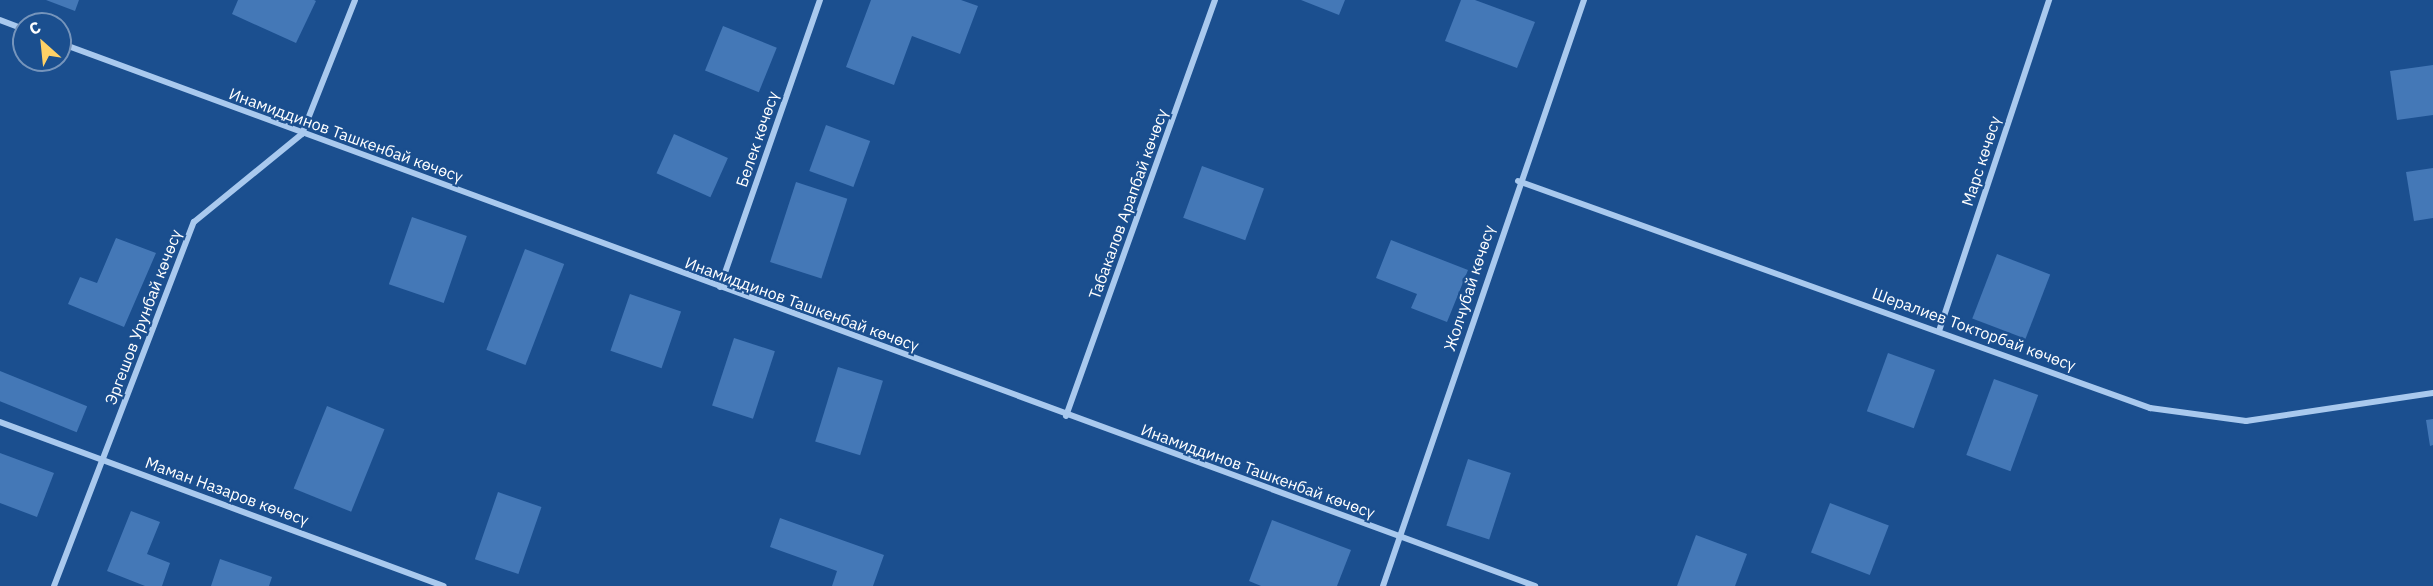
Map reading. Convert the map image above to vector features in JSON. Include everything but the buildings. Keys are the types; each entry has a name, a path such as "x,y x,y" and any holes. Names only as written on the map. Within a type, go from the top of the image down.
{"street":[{"name":"Эргешов Урунбай көчөсү","path":"54,586 194,222 302,134 356,0"},
{"name":"Белек көчөсү","path":"720,287 820,0"},
{"name":"Табакалов Арапбай көчөсү","path":"1066,416 1215,0"},
{"name":"Жолчубай көчөсү","path":"1383,586 1518,181 1584,0"},
{"name":"Марс көчөсү","path":"1939,331 2049,0"},
{"name":"Инамиддинов Ташкенбай көчөсү","path":"72,48 1066,416 1535,586"},
{"name":"Шералиев Токторбай көчөсү","path":"1518,181 2151,408 2246,421 2433,393"},
{"name":"Маман Назаров көчөсү","path":"0,422 444,586"}]}
